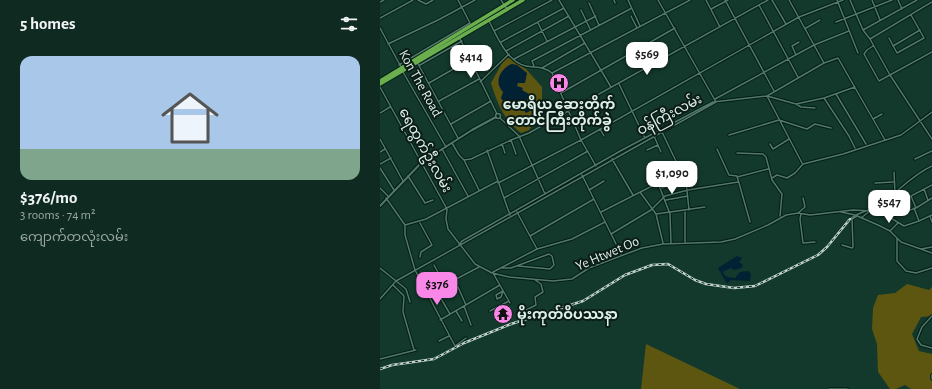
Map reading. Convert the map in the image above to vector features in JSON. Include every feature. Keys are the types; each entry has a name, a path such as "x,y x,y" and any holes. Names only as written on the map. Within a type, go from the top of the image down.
{"highway":[{"path":"380,84 418,64 459,37 486,16 513,0"},
{"path":"472,26 488,20 523,0"},
{"path":"380,81 400,66 459,37"}],"street":[{"path":"380,2 384,0"},
{"path":"380,18 413,0"},
{"path":"418,0 425,4 433,0"},
{"path":"400,66 472,26 458,0"},
{"path":"388,44 475,0"},
{"path":"501,0 507,9"},
{"path":"494,31 552,0"},
{"path":"559,0 611,88"},
{"path":"628,0 640,26"},
{"path":"658,0 716,102 767,96 796,104 801,107 815,108"},
{"path":"552,73 688,0"},
{"path":"706,0 720,27"},
{"path":"711,9 728,0"},
{"path":"464,160 471,159 486,150 529,133 768,0"},
{"path":"772,0 786,24"},
{"path":"789,0 824,63"},
{"path":"405,225 419,222 447,209 479,190 532,166 582,140 799,17 843,0"},
{"path":"850,0 863,30 870,39 919,122 932,138"},
{"path":"872,0 880,21"},
{"path":"836,22 892,0"},
{"path":"898,0 902,9"},
{"path":"863,30 917,0"},
{"path":"725,1 750,44 774,91"},
{"path":"838,1 858,53"},
{"path":"589,2 599,25"},
{"path":"870,39 932,2"},
{"path":"759,5 798,77"},
{"path":"501,42 564,8"},
{"path":"534,66 532,61 580,34 632,8"},
{"path":"581,10 590,29"},
{"path":"888,38 897,53 924,38 911,15"},
{"path":"486,16 506,51 514,59 524,65 542,68 552,73 582,140 596,166"},
{"path":"506,51 569,16"},
{"path":"514,59 596,16"},
{"path":"631,16 637,28"},
{"path":"805,28 820,20"},
{"path":"538,23 548,41"},
{"name":"Kon The Road","path":"380,28 446,147"},
{"path":"561,93 675,28"},
{"path":"893,46 920,30"},
{"path":"715,99 814,45 850,31"},
{"path":"459,37 497,114 500,115 500,118 519,136 545,195"},
{"path":"796,55 792,46 800,42"},
{"path":"542,68 585,43"},
{"path":"874,46 867,50 864,54 879,81 932,52"},
{"path":"473,67 485,60 483,54 484,50"},
{"path":"480,82 509,54"},
{"path":"767,96 824,63 838,58 885,140"},
{"path":"429,83 469,59"},
{"path":"418,64 459,139"},
{"path":"439,101 479,79"},
{"path":"619,84 646,139"},
{"name":"ရေထွက်ဦးလမ်း","path":"380,87 447,209 446,219 448,229 460,245"},
{"path":"796,104 824,98 855,87"},
{"path":"836,94 866,144"},
{"path":"767,96 803,164"},
{"path":"824,98 856,148"},
{"path":"451,124 491,101"},
{"name":"ဝန်ကြီးလမ်း","path":"460,245 462,241 510,214 716,102"},
{"name":"ဝန်ကြီးလမ်း","path":"596,166 612,159 702,107 716,102"},
{"path":"380,113 391,106"},
{"path":"772,178 778,175 785,178 789,177 803,164 836,156 866,144 885,140 901,134 932,112"},
{"path":"575,125 598,113"},
{"path":"380,206 403,180 422,162 496,117 497,114"},
{"path":"873,118 882,114"},
{"path":"496,117 500,118"},
{"path":"729,134 779,120 807,129 815,124 831,128"},
{"path":"600,129 604,136"},
{"path":"662,132 686,182 689,210"},
{"path":"654,136 661,152"},
{"path":"380,139 403,180"},
{"path":"770,144 773,148 789,139"},
{"path":"511,140 516,154"},
{"path":"452,143 459,155 464,160 479,190"},
{"path":"502,144 505,153"},
{"path":"647,150 658,145"},
{"path":"717,148 729,174 737,176 768,169"},
{"path":"380,152 385,149"},
{"path":"442,149 468,196"},
{"path":"486,150 511,216"},
{"path":"504,198 588,151"},
{"path":"915,159 932,151"},
{"path":"737,153 763,154 766,157 773,183 782,194 780,217"},
{"path":"380,164 391,158"},
{"path":"612,159 633,195"},
{"path":"657,176 676,163"},
{"path":"850,219 880,205 911,178 932,166"},
{"path":"380,168 394,190"},
{"path":"894,172 894,205 896,215"},
{"path":"582,175 622,255"},
{"path":"408,176 425,203 433,200"},
{"path":"737,176 750,222"},
{"path":"589,190 604,181"},
{"path":"611,234 651,210 665,196 688,190 738,182"},
{"path":"875,183 894,182"},
{"path":"601,212 658,183 665,196 669,213 671,243"},
{"path":"661,188 673,183"},
{"path":"894,205 932,185"},
{"path":"380,188 405,225 405,235 414,270 449,336 455,346 466,338"},
{"path":"924,189 928,200"},
{"path":"640,192 651,210 656,214 664,244"},
{"path":"666,200 688,196"},
{"path":"911,196 919,221"},
{"path":"798,213 805,207 803,198"},
{"path":"889,217 915,208 932,198"},
{"path":"530,236 594,199"},
{"path":"656,214 706,207"},
{"path":"798,213 810,215 846,210 869,210 889,217 904,226 931,215 932,222"},
{"path":"862,218 869,210"},
{"path":"517,211 536,248"},
{"name":"ဝန်ကြီးလမ်း","path":"460,245 511,216 517,211"},
{"path":"685,211 685,242"},
{"path":"839,212 862,218 890,231 897,239 920,250 932,253"},
{"name":"Ye Htwet Oo","path":"460,245 471,260 479,267 509,278 533,280 572,279 589,268 642,248 671,243 721,242 731,240 768,225 780,217 798,213"},
{"path":"801,214 800,219 803,243 815,242"},
{"path":"842,245 853,247 852,219 856,216"},
{"path":"419,222 432,245 421,252 420,258"},
{"path":"510,304 493,273 536,248 572,239 605,222"},
{"path":"890,231 898,223"},
{"path":"897,239 897,261 906,271 916,273 932,268"},
{"path":"380,299 396,281 460,245"},
{"path":"920,250 932,247"},
{"path":"500,268 511,268 549,254 552,256 554,266 550,269 518,266"},
{"path":"434,265 445,285"},
{"path":"426,295 479,267"},
{"path":"380,268 406,289 410,302"},
{"path":"524,311 536,306 535,297 543,292 542,284 533,280"},
{"path":"380,359 415,350 403,312 404,296 393,285"},
{"path":"440,320 500,285"},
{"path":"458,287 471,325"},
{"path":"436,290 450,315"},
{"path":"490,311 509,301"},
{"path":"456,311 462,321"},
{"path":"932,316 922,326 917,339 921,345 932,348"},
{"path":"439,341 449,336"},
{"path":"829,389 848,389"}],"shaded area":[{"path":"506,56 526,69 542,87 542,99 538,118 529,130 521,133 510,123 502,111 491,83"},
{"path":"907,284 929,290 932,287 932,316 921,317 912,334 919,351 932,354 932,389 911,389 905,385 896,389 890,389 878,372 877,344 872,329 873,308 878,295 895,293"},
{"path":"646,344 740,389 641,389"}],"water":[{"path":"512,64 517,65 527,73 525,83 518,83 517,86 523,88 522,90 529,94 527,100 530,111 526,113 519,104 506,105 501,98 503,92 499,84 500,76 508,66"},
{"path":"737,256 742,258 739,262 743,265 742,268 734,270 731,268 723,273 727,277 735,278 740,272 748,271 751,274 750,281 731,280 727,284 718,268"}],"railway":[{"path":"380,369 392,365 434,359 464,343 511,324 583,301 625,275 652,265 668,264 695,280 706,284 734,288 755,286 818,255 827,247 850,219"}],"place":[{"name":"မောရိယ ဆေးတိုက် တောင်ကြီးတိုက်ခွဲ","path":"559,83"},
{"name":"မိုးကုတ်ဝိပဿနာ","path":"503,314"}]}
